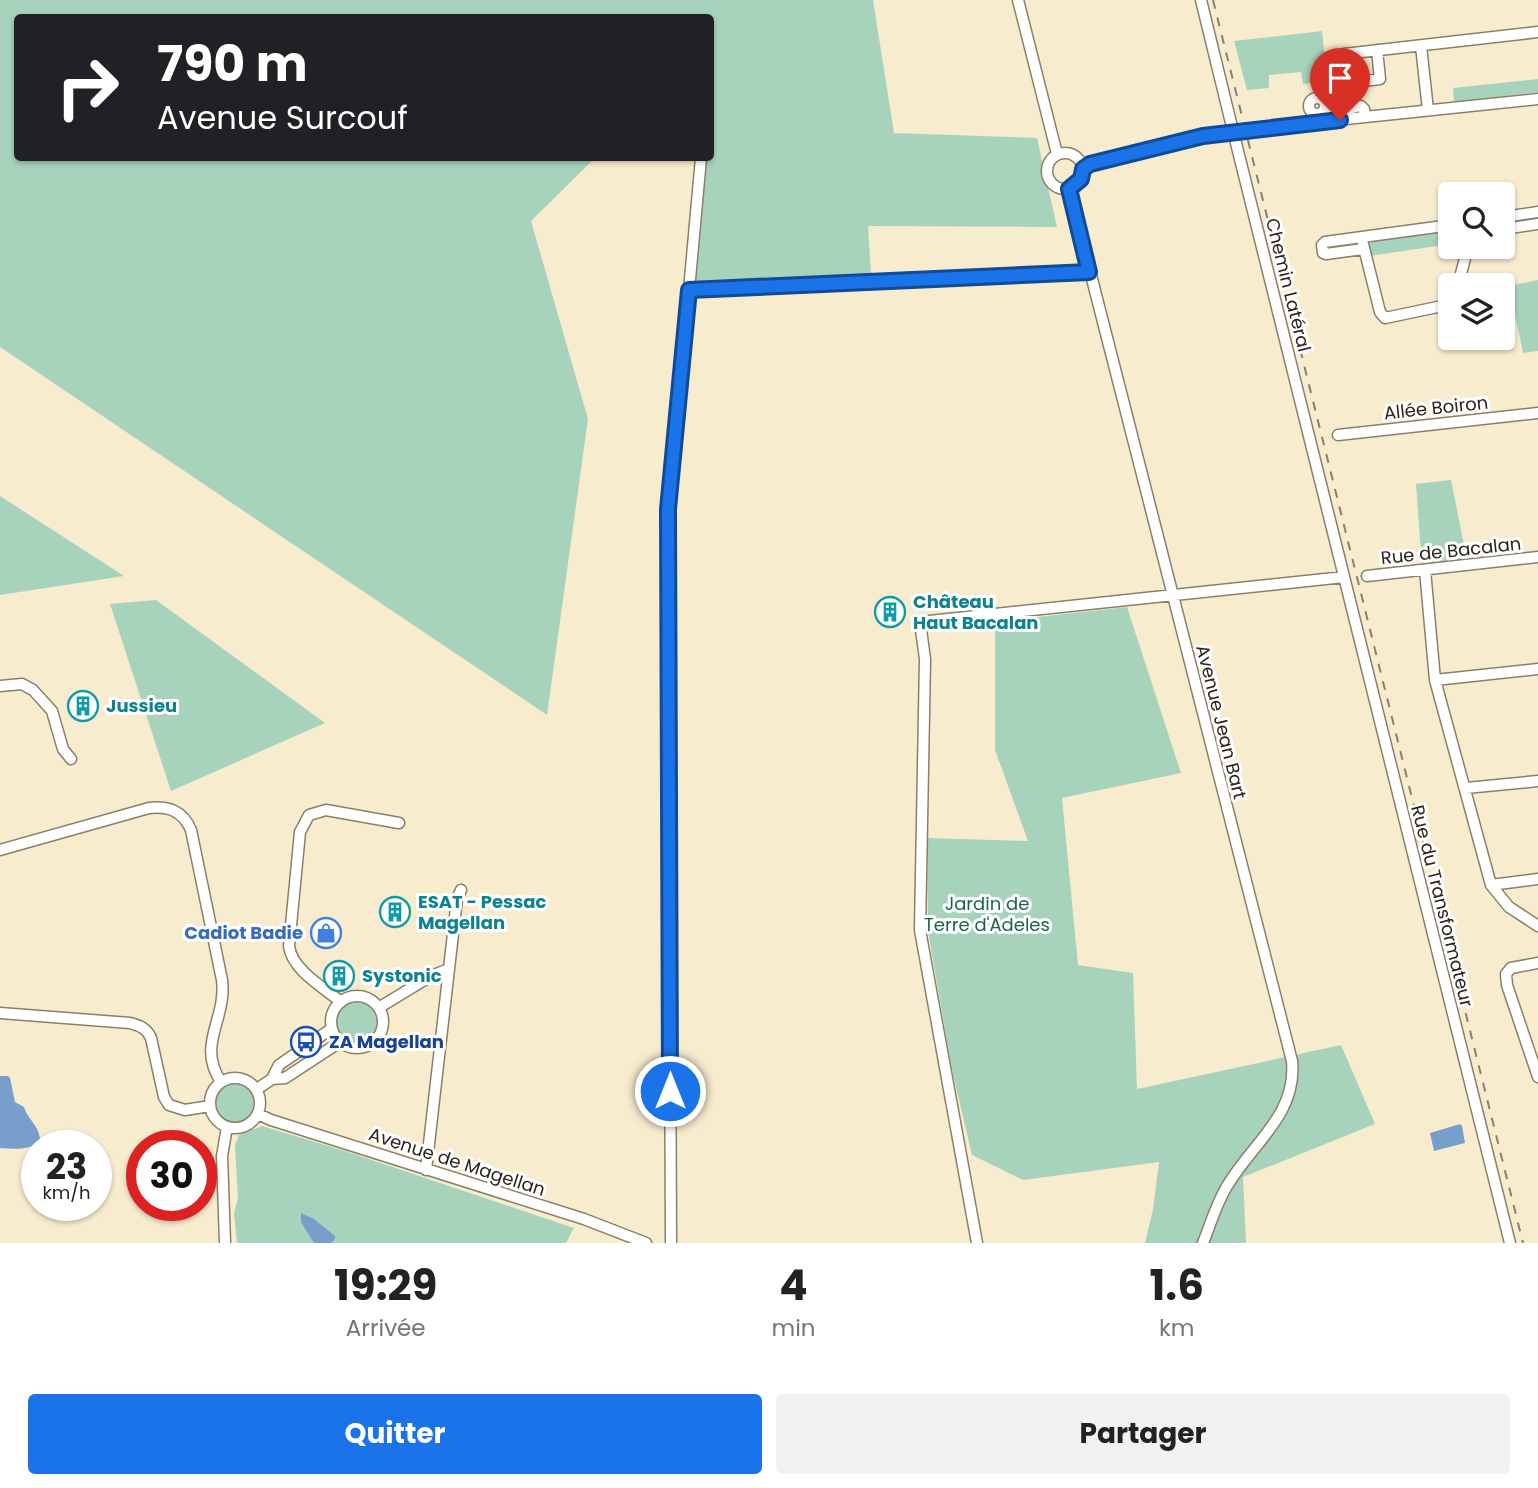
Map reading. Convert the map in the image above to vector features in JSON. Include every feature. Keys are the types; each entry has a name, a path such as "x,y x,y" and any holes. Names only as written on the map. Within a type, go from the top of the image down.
{"street":[{"path":"1018,0 1057,154"},
{"name":"Chemin Latéral","path":"1201,0 1344,577"},
{"path":"1377,50 1380,79 1348,83 1344,54 1377,50 1421,46 1538,32"},
{"path":"1421,46 1428,110"},
{"path":"1083,169 1090,164 1203,136 1538,99"},
{"path":"1325,109 1329,113 1361,106 1365,117"},
{"path":"1062,153 1073,155 1083,169 1081,179 1069,189 1052,185 1046,174 1048,162 1062,153"},
{"path":"671,1243 668,509 701,161"},
{"name":"Avenue Jean Bart","path":"1069,189 1293,1070 1291,1089 1284,1111 1229,1182 1203,1243"},
{"path":"1515,215 1538,212"},
{"path":"1515,227 1538,224"},
{"path":"1363,249 1326,254 1322,245 1325,242 1438,227"},
{"path":"1363,237 1363,249 1380,312 1385,318 1438,307"},
{"path":"689,290 1089,272"},
{"name":"Allée Boiron","path":"1338,435 1538,413"},
{"name":"Rue de Bacalan","path":"1367,576 1538,558"},
{"path":"1424,570 1435,680 1491,885 1508,908 1538,926"},
{"path":"977,1243 920,930 925,659 920,622 1344,577"},
{"name":"Rue du Transformateur","path":"1344,577 1510,1243"},
{"path":"1435,680 1538,669"},
{"path":"0,686 22,684 33,690 52,711 63,749 71,759"},
{"path":"1466,788 1538,781"},
{"path":"0,850 149,808 168,808 182,815 191,830 222,981 223,1000 210,1057 221,1082"},
{"path":"341,1002 298,965 290,953 300,832 309,815 326,810 400,823"},
{"path":"1491,885 1538,879"},
{"path":"426,1170 457,899 461,890"},
{"path":"1538,964 1511,968 1506,974 1507,985 1534,1053 1538,1077"},
{"path":"380,1007 431,976 449,969"},
{"path":"353,996 366,998 380,1007 384,1021 380,1034 372,1044 360,1049 347,1046 340,1042 331,1029 334,1012 341,1002 353,996"},
{"path":"0,1013 140,1026 151,1038 164,1097 169,1105 185,1110 210,1105"},
{"path":"272,1079 279,1065 331,1029"},
{"path":"257,1089 272,1079 285,1078 340,1042"},
{"path":"237,1077 248,1081 257,1089 260,1101 258,1114 250,1123 239,1128 228,1127 218,1121 210,1105 215,1087 221,1082 237,1077"},
{"name":"Avenue de Magellan","path":"258,1114 583,1219 646,1243"},
{"path":"225,1243 222,1156 228,1127"}],"green space":[{"path":"0,0 873,0 894,133 1037,138 1057,227 868,226 872,291 689,290 701,161 714,161 714,14 14,14 14,161 592,161 531,221 588,419 547,715 0,347"},
{"path":"1322,31 1327,81 1303,84 1301,72 1269,75 1269,88 1247,90 1234,41"},
{"path":"1538,79 1538,92 1454,102 1453,88"},
{"path":"1438,230 1438,246 1369,256 1368,246 1373,240"},
{"path":"1538,280 1538,351 1523,353 1515,315 1515,285"},
{"path":"1451,480 1467,560 1422,566 1416,484"},
{"path":"0,496 124,576 0,595"},
{"path":"156,600 325,723 171,791 110,604"},
{"name":"Jardin de Terre d'Adeles","path":"1127,607 1181,773 1062,798 1078,965 1133,973 1137,1089 1341,1045 1375,1124 1243,1177 1246,1243 1145,1243 1159,1162 1023,1180 972,1155 952,1070 928,931 927,838 1028,841 995,750 995,622"},
{"path":"358,1000 373,1007 380,1022 373,1037 358,1044 343,1037 336,1022 343,1007"},
{"path":"235,1082 243,1083 249,1088 254,1094 254,1110 249,1116 243,1121 235,1122 227,1121 221,1116 216,1110 215,1102 216,1094 221,1088 227,1083"},
{"path":"262,1126 574,1228 566,1243 237,1243 234,1213 238,1198 235,1145 239,1135"}],"water":[{"path":"0,1076 8,1076 15,1102 24,1107 37,1130 21,1130 21,1149 0,1148"},
{"path":"1460,1124 1465,1143 1434,1151 1430,1133"},
{"path":"301,1213 314,1219 335,1236 335,1239 331,1243 314,1243 301,1222"}],"railway":[{"path":"1213,0 1523,1243"}],"place":[{"name":"Château Haut Bacalan","path":"890,612"},
{"name":"Jussieu","path":"83,706"},
{"name":"ESAT - Pessac Magellan","path":"395,912"},
{"name":"Cadiot Badie","path":"326,933"},
{"name":"Systonic","path":"339,976"},
{"name":"ZA Magellan","path":"306,1042"}],"route":[{"path":"670,1091 668,509 689,290 1089,272 1069,189 1078,184 1083,169 1090,164 1203,136 1340,120"}]}
